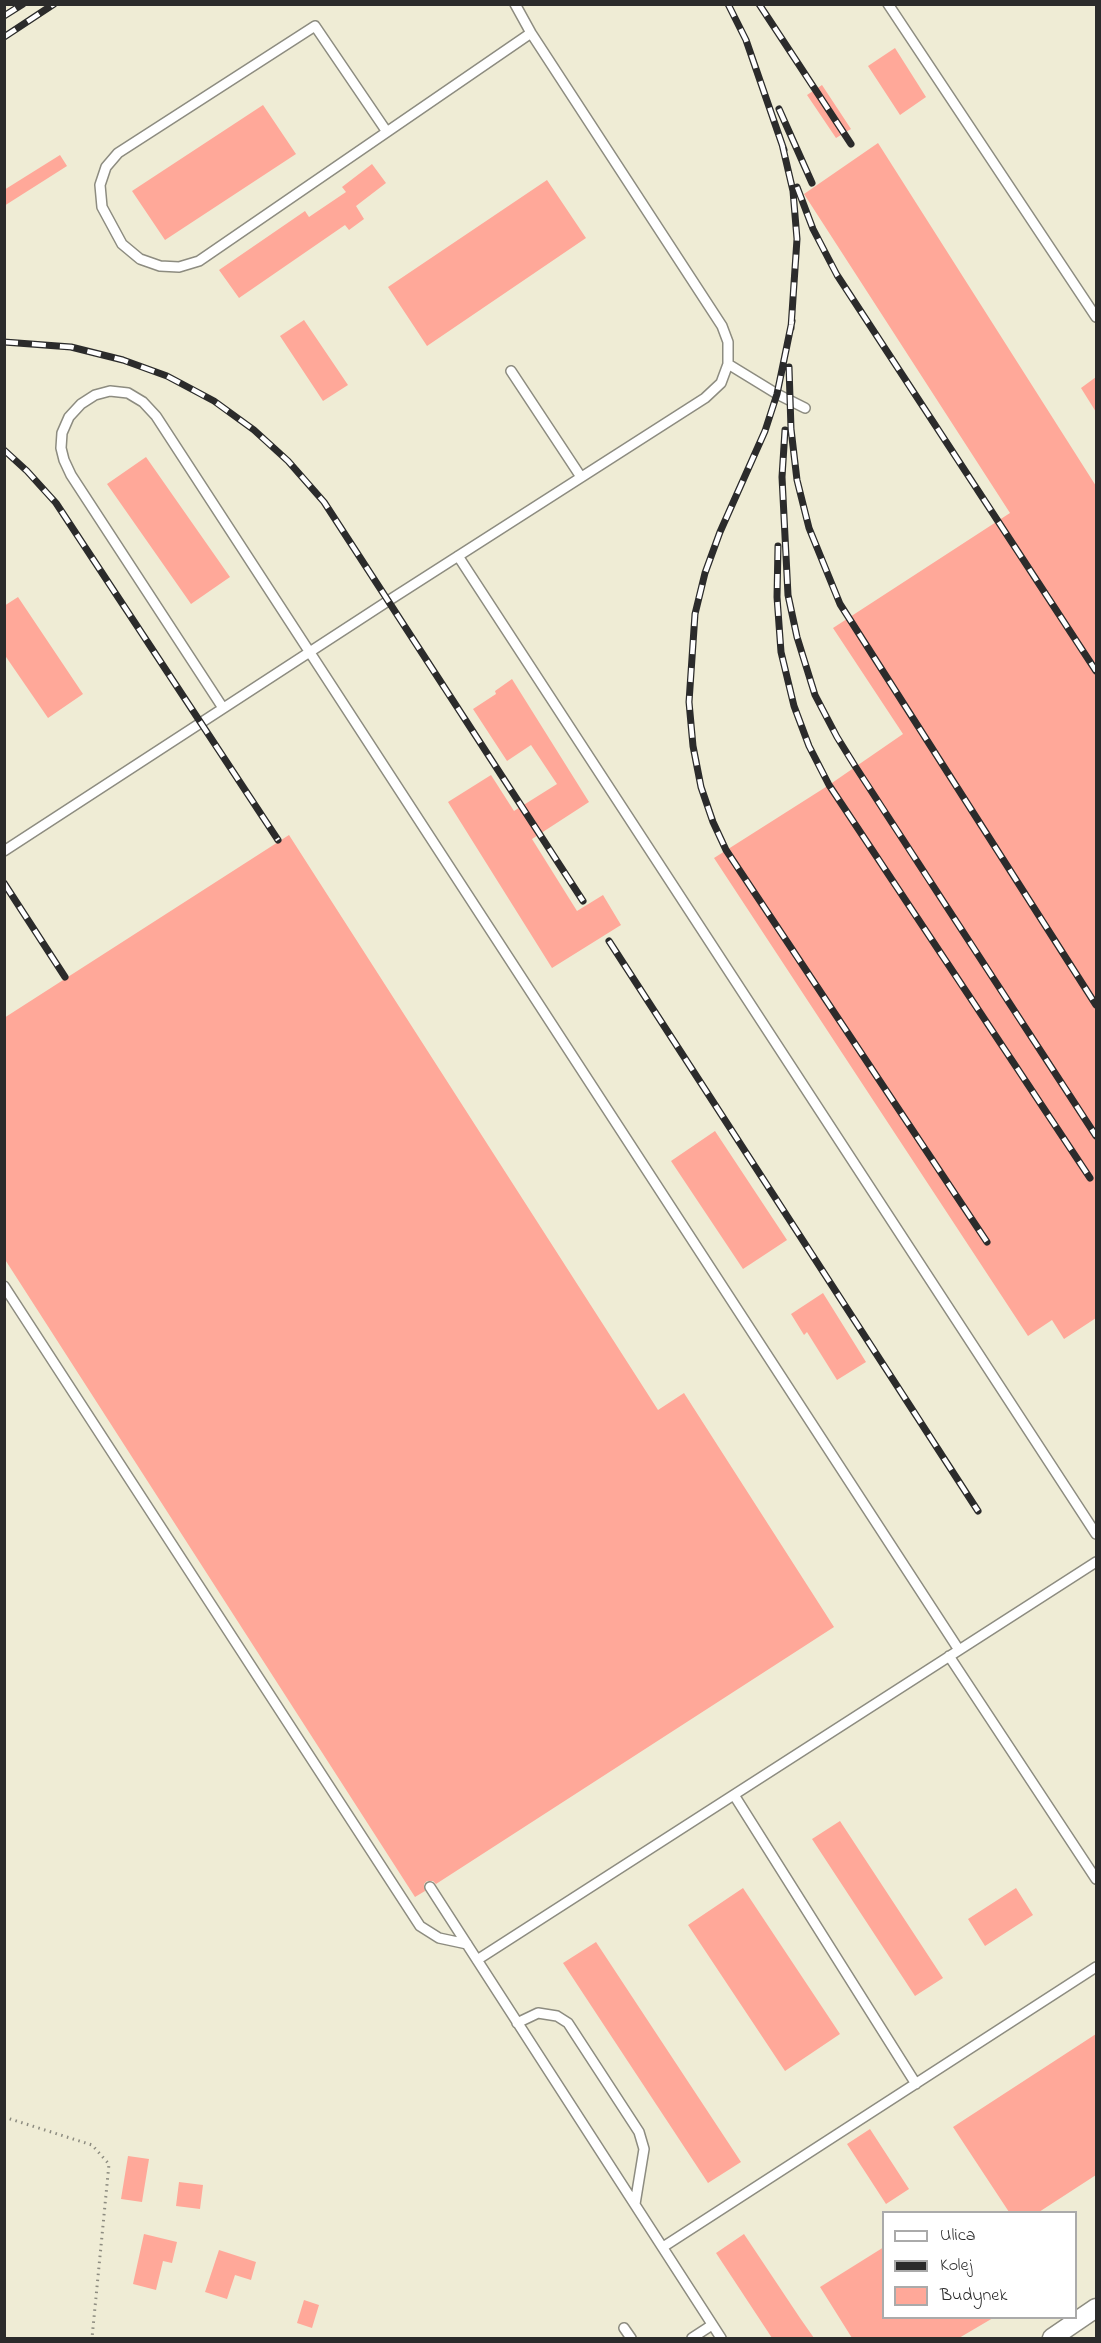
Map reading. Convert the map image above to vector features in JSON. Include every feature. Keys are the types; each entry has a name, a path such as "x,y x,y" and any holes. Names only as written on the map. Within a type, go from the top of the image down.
{"street":[{"path":"1052,2338 1096,2308"}],"lane":[{"path":"4,851 310,651 705,398 721,382 728,364 728,342 722,326 531,33 515,4"},
{"path":"888,4 1096,317"},
{"path":"387,132 315,26 118,153 106,167 100,185 102,207 111,228 122,244 140,259 160,266 179,267 199,261 387,132 531,33"},
{"path":"728,364 805,408"},
{"path":"511,371 581,477"},
{"path":"223,708 71,475 64,460 61,448 62,433 69,417 81,404 95,395 110,391 128,393 143,402 156,416 959,1650"},
{"path":"458,556 1096,1534"},
{"path":"4,1286 420,1926 440,1938 467,1944"},
{"path":"477,1960 1096,1562"},
{"path":"949,1656 1096,1879"},
{"path":"734,1795 916,2084"},
{"path":"430,1887 721,2338"},
{"path":"663,2247 1096,1968"},
{"path":"517,2023 538,2013 557,2016 568,2023 639,2132 644,2149 634,2204"},
{"path":"692,2338 712,2325"},
{"path":"624,2328 631,2338"}],"path":[{"path":"4,2117 92,2145 109,2164 92,2338"}],"building":[{"path":"895,48 926,97 900,115 868,66"},
{"path":"822,85 851,129 836,138 807,95"},
{"path":"263,105 296,154 165,240 132,191"},
{"path":"878,143 1096,486 1096,1318 1064,1339 1052,1320 1028,1336 714,858 829,785 903,734 833,628 1010,513 804,194"},
{"path":"60,155 67,166 4,206 4,190"},
{"path":"372,164 386,183 356,206 364,219 349,230 345,225 239,298 219,270 305,211 309,217 346,192 342,187"},
{"path":"547,180 586,238 427,346 388,287"},
{"path":"304,320 348,385 323,401 280,336"},
{"path":"1096,377 1096,412 1081,388"},
{"path":"146,457 230,577 191,604 107,484"},
{"path":"18,597 83,694 48,718 4,654 4,606"},
{"path":"512,679 589,802 532,839 577,911 603,895 621,925 552,968 448,802 491,775 514,811 557,784 531,745 507,761 473,709 496,694 495,691"},
{"path":"289,835 658,1410 684,1393 834,1627 436,1884 433,1881 427,1881 424,1884 425,1891 415,1897 4,1258 4,1018"},
{"path":"715,1131 787,1240 743,1269 671,1161"},
{"path":"823,1293 866,1362 837,1380 807,1332 804,1335 791,1314"},
{"path":"840,1821 943,1978 915,1996 812,1839"},
{"path":"743,1888 840,2034 785,2071 688,1925"},
{"path":"1016,1888 1033,1915 985,1946 968,1919"},
{"path":"596,1942 741,2162 708,2183 563,1963"},
{"path":"1096,2034 1096,2175 1041,2211 1008,2211 953,2127"},
{"path":"870,2129 909,2189 886,2204 847,2144"},
{"path":"128,2156 149,2159 142,2202 121,2199"},
{"path":"179,2182 203,2185 200,2209 176,2206"},
{"path":"144,2234 177,2242 172,2263 163,2261 156,2290 133,2284"},
{"path":"744,2234 814,2338 772,2338 716,2253"},
{"path":"882,2248 882,2319 991,2319 959,2338 852,2338 820,2287"},
{"path":"219,2250 256,2262 251,2280 235,2275 227,2299 205,2292"},
{"path":"304,2300 319,2305 312,2328 297,2323"}],"railway":[{"path":"4,16 23,4"},
{"path":"4,37 54,4"},
{"path":"728,4 746,40 784,150"},
{"path":"759,4 851,144"},
{"path":"779,109 812,183"},
{"path":"782,144 793,191 797,239 791,328"},
{"path":"797,187 813,229 837,275 1096,671"},
{"path":"792,321 777,394 765,431 720,532 705,573 695,614 689,702 693,746 701,787 726,850 987,1242"},
{"path":"4,342 71,347 123,360 167,376 214,401 254,430 288,461 324,502 583,901"},
{"path":"789,367 791,429 797,480 809,528 840,604 1096,1005"},
{"path":"785,430 782,477 788,595 797,637 815,695 855,766 1096,1136"},
{"path":"4,450 56,503 278,840"},
{"path":"778,546 777,597 781,652 794,706 809,746 829,785 1090,1178"},
{"path":"4,883 65,977"},
{"path":"609,941 978,1511"}]}
